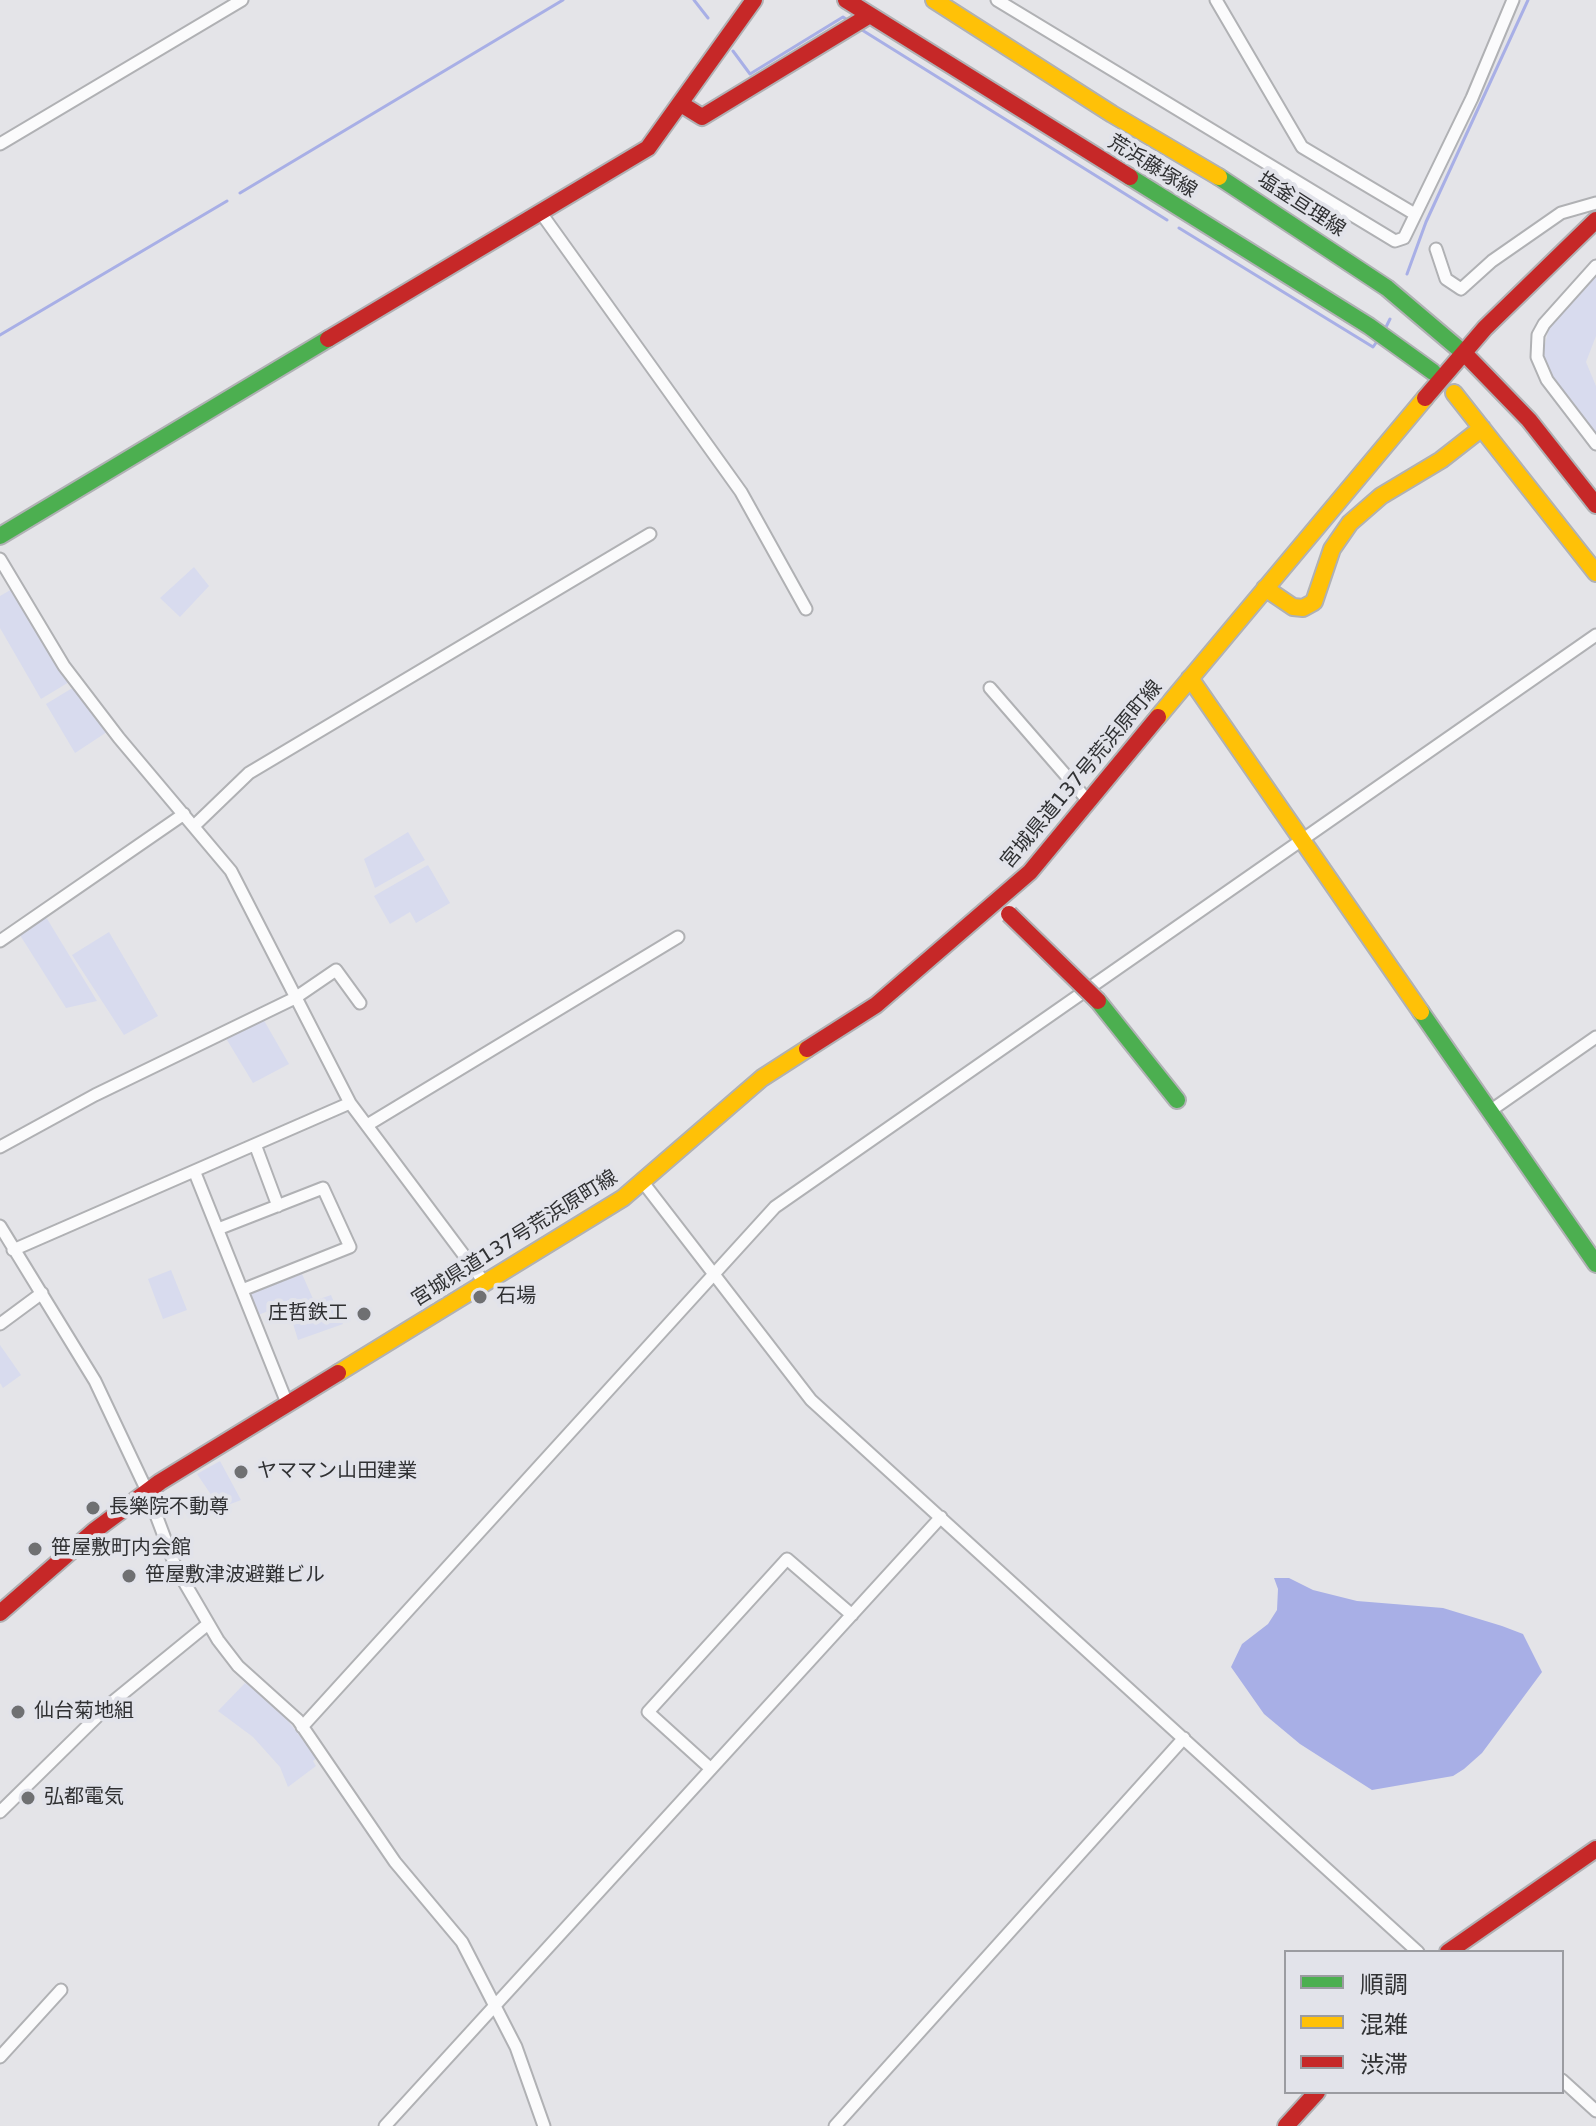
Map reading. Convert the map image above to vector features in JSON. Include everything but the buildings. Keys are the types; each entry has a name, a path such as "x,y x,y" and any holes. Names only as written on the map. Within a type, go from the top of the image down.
{"main road":[{"path":"0,536 648,148 754,0"},
{"name":"荒浜藤塚線","path":"846,0 1381,334 1433,372"},
{"name":"塩釜亘理線","path":"934,0 1330,247 1387,288 1465,352 1529,420 1596,505"},
{"path":"681,104 702,117 870,15"},
{"name":"宮城県道137号荒浜原町線","path":"0,1613 94,1531 147,1491 623,1198 762,1078 876,1005 1003,908 1190,678 1465,352 1525,286 1596,220"},
{"path":"1454,393 1596,573"},
{"path":"1265,588 1293,607 1303,608 1314,602 1336,541 1362,511 1392,487 1441,460 1482,428"},
{"path":"1190,678 1596,1264"},
{"path":"1003,908 1098,1001 1177,1100"},
{"path":"1451,1950 1596,1849"},
{"path":"1286,2126 1315,2094"}],"street":[{"path":"0,144 242,0"},
{"path":"997,0 1395,241 1404,238 1413,213 1472,98 1513,0"},
{"path":"1216,0 1302,147 1413,213"},
{"path":"1436,249 1446,279 1461,289 1492,261 1561,213 1596,203"},
{"path":"541,213 741,492 806,609"},
{"path":"1596,266 1544,324 1537,346 1537,357 1547,380 1596,444"},
{"path":"194,826 249,773 650,534"},
{"path":"0,559 64,666 237,880 350,1103 369,1124 484,1282"},
{"path":"302,1727 775,1207 1596,635"},
{"path":"990,688 1089,802"},
{"path":"0,941 184,814"},
{"path":"369,1124 678,937"},
{"path":"0,1147 95,1095 295,998 336,970 360,1003"},
{"path":"1490,1111 1596,1037"},
{"path":"13,1250 256,1147 350,1103"},
{"path":"256,1147 278,1206"},
{"path":"195,1173 287,1403"},
{"path":"642,1181 811,1400 1416,1950"},
{"path":"218,1229 323,1188 350,1247 242,1290"},
{"path":"0,1226 95,1381 147,1491 176,1568 208,1624 238,1666 274,1695 302,1727 395,1862 462,1942 516,2047 544,2126"},
{"path":"0,1324 42,1293"},
{"path":"385,2126 941,1517"},
{"path":"711,1769 648,1712 776,1571 787,1559 852,1615"},
{"path":"0,1812 110,1704 208,1624"},
{"path":"835,2126 1184,1738"},
{"path":"0,2057 61,1990"},
{"path":"1564,2082 1596,2111"}],"shaded area":[{"path":"1596,275 1596,336 1586,362 1596,386 1596,433 1548,370 1543,352 1549,328"},
{"path":"194,567 209,586 180,617 160,598"},
{"path":"19,585 74,679 41,699 0,628 0,596"},
{"path":"79,684 113,728 75,753 46,704"},
{"path":"408,832 425,860 375,888 364,859"},
{"path":"428,865 450,903 416,923 410,912 390,924 374,896"},
{"path":"42,916 46,917 97,1001 66,1008 18,932"},
{"path":"109,932 158,1016 124,1035 72,955"},
{"path":"262,1017 289,1064 253,1083 224,1035"},
{"path":"171,1270 187,1310 163,1319 148,1279"},
{"path":"302,1274 314,1301 331,1295 343,1324 298,1340 287,1304 258,1315 251,1299 252,1293"},
{"path":"0,1345 21,1375 3,1388 0,1383"},
{"path":"220,1461 241,1500 220,1508 197,1474"},
{"path":"245,1683 278,1708 317,1758 313,1761 316,1766 288,1787 280,1767 253,1737 218,1711"}],"water":[{"path":"1274,1578 1289,1578 1313,1590 1357,1601 1443,1608 1502,1626 1523,1634 1542,1672 1482,1753 1464,1769 1453,1776 1372,1790 1300,1744 1264,1714 1231,1667 1242,1644 1268,1624 1277,1610 1278,1589"}],"waterway":[{"path":"240,193 563,0"},
{"path":"694,0 708,18"},
{"path":"1407,274 1426,222 1528,0"},
{"path":"733,51 750,74 843,17 849,21"},
{"path":"862,30 1167,220"},
{"path":"0,335 227,201"},
{"path":"1179,228 1373,347 1378,340"},
{"path":"1384,331 1390,319"}],"traffic: fast":[{"path":"1130,177 1369,326 1433,372"},
{"path":"1219,177 1387,288 1466,355"},
{"path":"0,536 328,339"},
{"path":"1098,1001 1177,1100"},
{"path":"1421,1012 1596,1264"}],"traffic: slow":[{"path":"934,0 1112,114 1219,177"},
{"path":"1454,393 1596,573"},
{"path":"1158,717 1425,398"},
{"path":"1265,588 1293,607 1303,608 1314,602 1332,549 1350,523 1381,496 1441,460 1482,428"},
{"path":"1190,678 1421,1012"},
{"path":"338,1373 623,1198 762,1078 807,1049"}],"traffic: jam":[{"path":"328,339 648,148 754,0"},
{"path":"846,0 1130,177"},
{"path":"681,104 702,117 870,15"},
{"path":"1425,398 1485,328 1596,220"},
{"path":"1466,355 1529,420 1596,505"},
{"path":"807,1049 876,1005 1030,872 1158,717"},
{"path":"1009,914 1098,1001"},
{"path":"0,1613 94,1531 160,1482 338,1373"},
{"path":"1451,1950 1596,1849"},
{"path":"1286,2126 1315,2094"}],"place":[{"name":"石場","path":"480,1297"},
{"name":"庄哲鉄工","path":"364,1314"},
{"name":"ヤママン山田建業","path":"241,1472"},
{"name":"長樂院不動尊","path":"93,1508"},
{"name":"笹屋敷町内会館","path":"35,1549"},
{"name":"笹屋敷津波避難ビル","path":"129,1576"},
{"name":"仙台菊地組","path":"18,1712"},
{"name":"弘都電気","path":"28,1798"}]}
